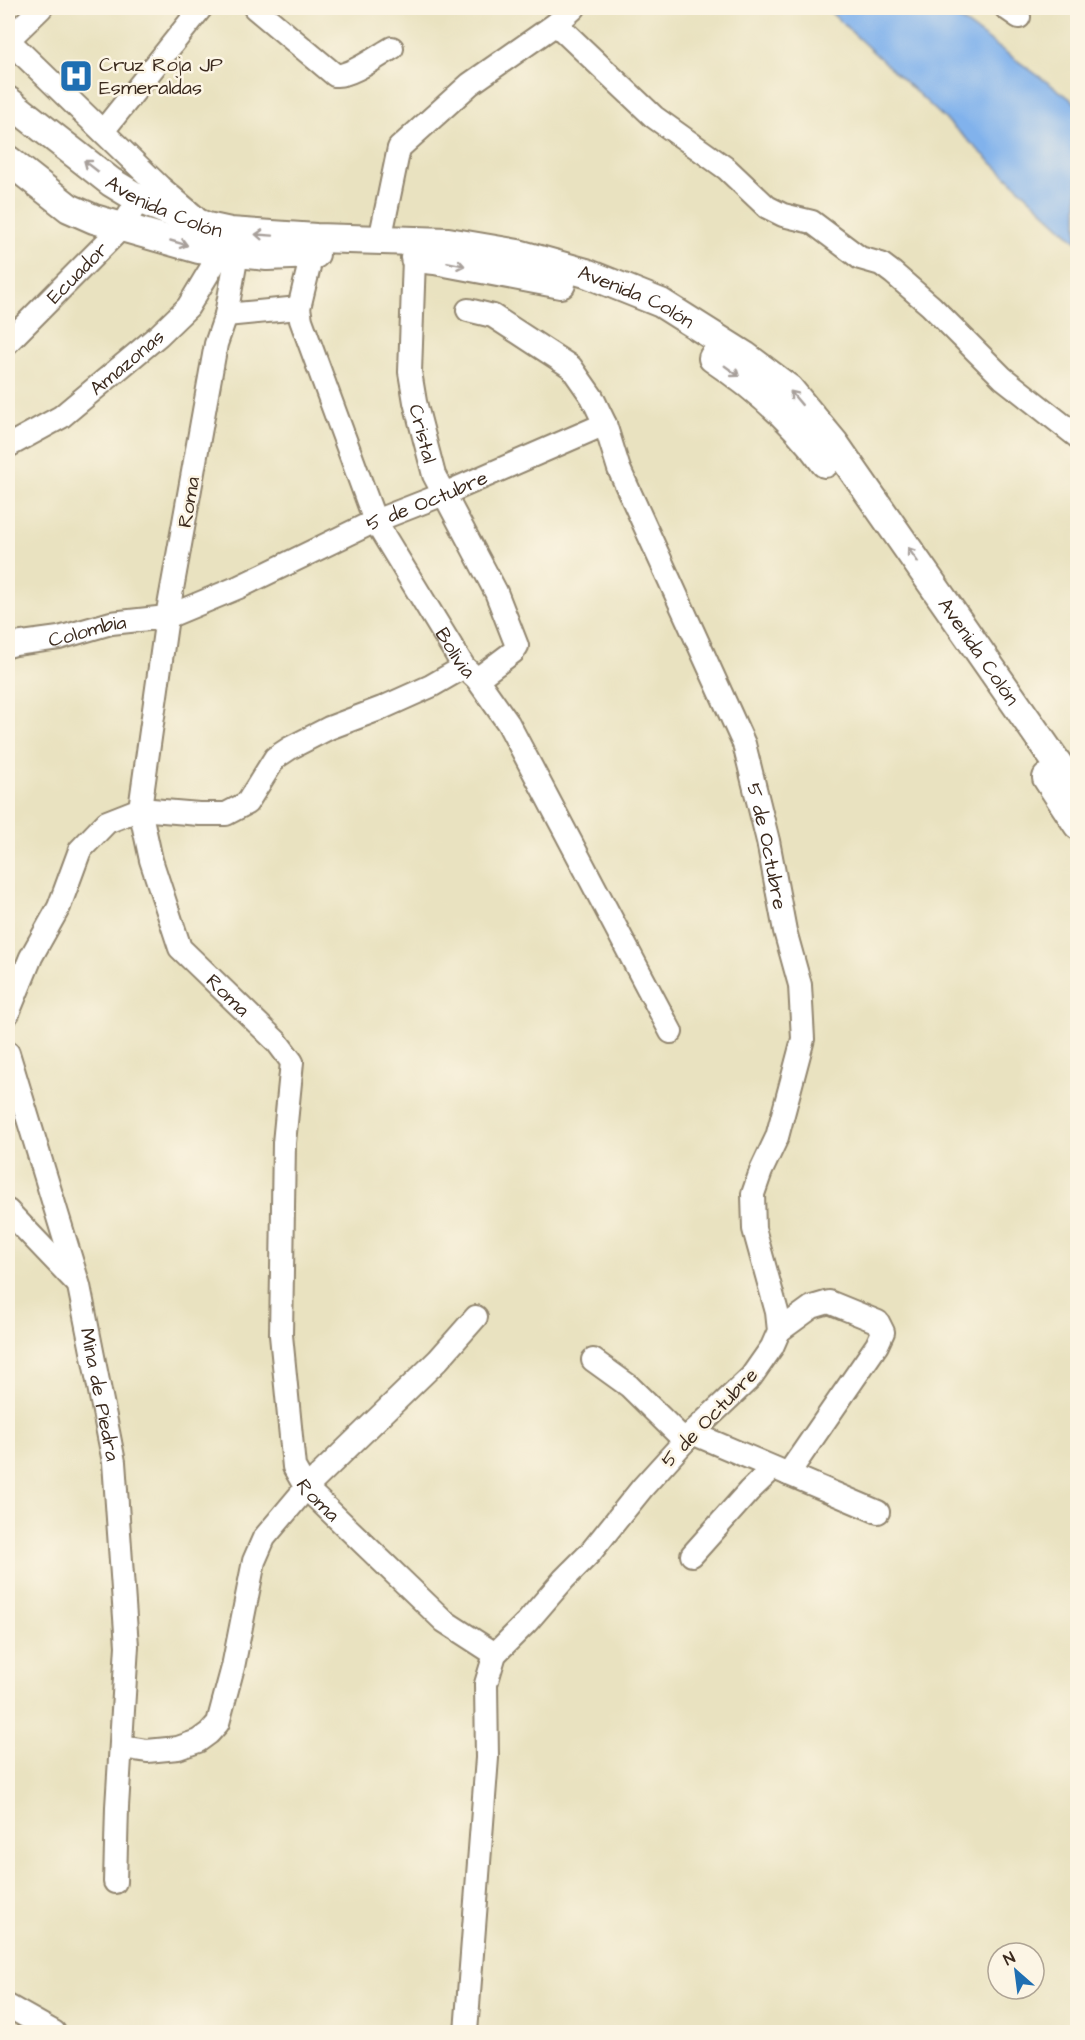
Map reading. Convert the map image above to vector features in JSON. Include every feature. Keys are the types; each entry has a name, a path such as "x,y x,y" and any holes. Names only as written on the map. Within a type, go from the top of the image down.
{"main road":[{"name":"Avenida Colón","path":"8,101 111,182 139,199 207,227 236,233 316,238 448,242 518,254 585,273 661,303 745,356 789,389 834,443 1067,778 1077,825"},
{"name":"Avenida Colón","path":"8,160 69,208 94,219 199,249 267,256 312,254 435,260 557,283 611,300 668,328 735,373 768,401 814,447 1067,778"}],"street":[{"path":"40,8 8,41 160,187 207,227"},
{"path":"104,131 201,8"},
{"path":"255,8 335,75 341,76 355,70 392,48"},
{"path":"380,240 399,148 470,84 556,24 574,8"},
{"path":"556,24 654,117 727,169 756,198 774,212 812,222 860,258 881,264 931,306 1003,378 1077,436"},
{"name":"Ecuador","path":"8,342 122,227 139,199"},
{"name":"Roma","path":"229,253 226,315 216,345 167,617 140,810 151,860 180,948 277,1042 292,1062 284,1143 281,1335 294,1467 306,1488 444,1620 495,1654"},
{"name":"Amazonas","path":"8,446 61,417 159,335 188,307 229,253"},
{"name":"Bolivia","path":"312,254 300,308 301,320 375,521 470,673 508,723 671,1032"},
{"name":"Cristal","path":"414,258 410,372 415,402 434,475 496,592 517,646 513,652 470,673"},
{"path":"226,315 300,308"},
{"path":"468,310 493,316 571,367 592,397 605,424"},
{"name":"5 de Octubre","path":"167,617 239,586 375,521 444,494 605,424 619,469 744,744 768,841 785,931 800,985 803,1038 777,1137 753,1194 754,1229 777,1312 779,1331 772,1347 751,1377 688,1437 643,1487 590,1553 495,1654"},
{"name":"Colombia","path":"8,646 59,638 111,623 167,617"},
{"path":"8,1013 31,957 59,907 80,850 107,822 140,810 226,814 247,803 275,758 290,748 329,728 431,686 470,673"},
{"name":"Mina de Piedra","path":"8,1053 80,1286 114,1462 126,1646 115,1882"},
{"path":"8,1211 80,1286"},
{"path":"692,1555 749,1491 781,1471 877,1345 883,1332 878,1322 829,1302 812,1307 779,1331"},
{"path":"122,1747 147,1751 178,1748 198,1741 209,1734 218,1723 233,1667 254,1561 264,1538 306,1488 438,1360 476,1317"},
{"path":"593,1360 629,1386 688,1437 781,1471 878,1512"},
{"path":"466,2032 487,1758 486,1684 495,1654"},
{"path":"8,2006 54,2032"}],"water":[{"path":"826,8 944,8 1072,100 1078,106 1077,242"}],"place":[{"name":"Cruz Roja JP Esmeraldas","path":"76,76"}]}
